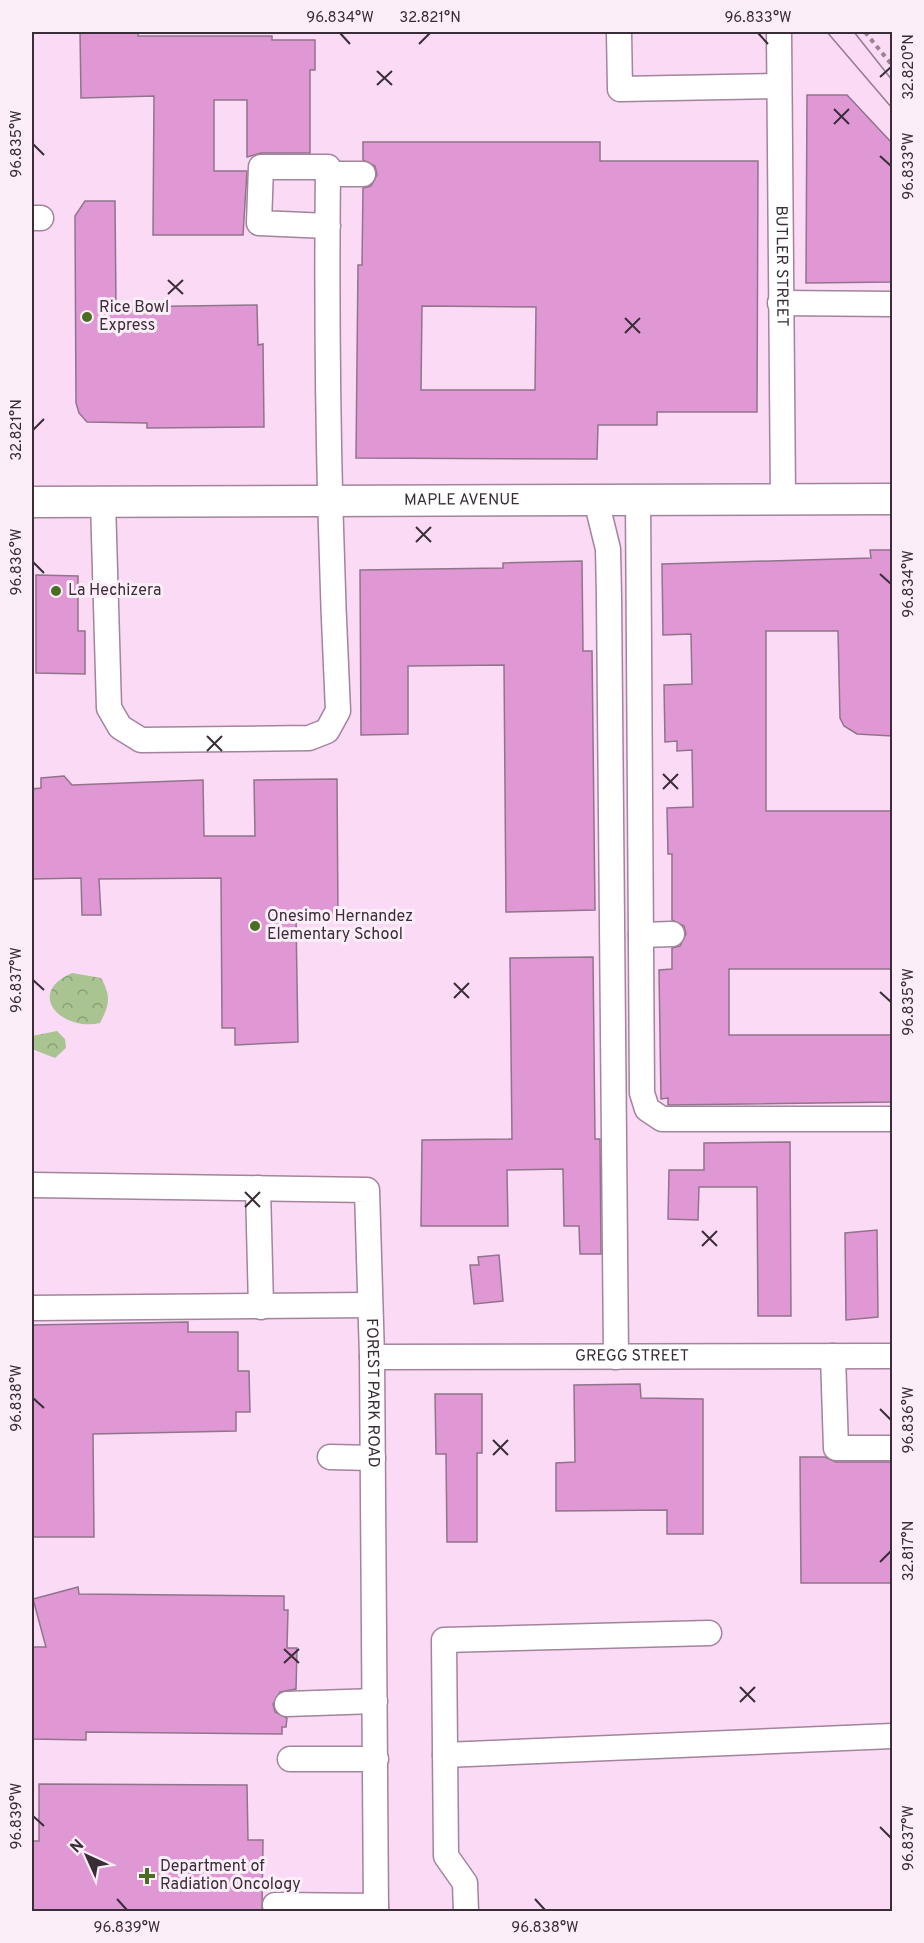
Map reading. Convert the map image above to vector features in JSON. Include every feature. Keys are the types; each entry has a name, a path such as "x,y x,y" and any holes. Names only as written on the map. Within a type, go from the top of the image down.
{"main road":[{"name":"MAPLE AVENUE","path":"32,502 892,499"}],"street":[{"path":"619,32 620,89 778,86"},
{"name":"BUTLER STREET","path":"779,32 783,499"},
{"path":"103,502 110,708 120,727 141,740 309,738 327,731 338,711 329,501 328,167 261,167 259,223 328,226"},
{"path":"328,174 363,174"},
{"path":"780,303 892,304"},
{"path":"596,500 609,559 616,1357"},
{"path":"638,500 642,1093 647,1109 662,1119 892,1119"},
{"path":"641,934 672,934"},
{"path":"32,1185 367,1190 370,1305"},
{"path":"258,1188 261,1307"},
{"name":"FOREST PARK ROAD","path":"32,1308 370,1305 376,1909"},
{"path":"833,1356 836,1448 892,1448"},
{"name":"GREGG STREET","path":"372,1357 892,1356"},
{"path":"330,1457 373,1458"},
{"path":"466,1911 465,1883 446,1856 444,1640 709,1633"},
{"path":"287,1704 375,1701"},
{"path":"445,1755 892,1736"},
{"path":"290,1759 376,1759"},
{"path":"275,1905 376,1909"}],"path":[{"path":"865,32 892,65"}],"green space":[{"path":"72,973 101,978 108,1000 100,1023 73,1022 62,1017 54,1009 50,1000 51,991 58,982"},
{"path":"57,1031 65,1039 66,1048 55,1058 32,1049 32,1036"}],"building":[{"path":"80,32 138,32 138,36 272,36 272,40 315,40 315,70 310,70 310,153 261,153 247,157 247,100 214,100 214,171 247,171 243,235 153,235 154,96 81,98"},
{"path":"807,95 847,95 892,143 892,282 806,283"},
{"path":"363,142 600,142 600,161 758,161 757,412 657,412 657,425 598,425 597,459 356,458 358,265 362,265 363,188 371,186 377,175 375,166 363,160","holes":["422,306 536,307 535,390 421,390"]},
{"path":"85,201 115,201 116,307 257,305 258,345 263,344 264,427 147,428 147,423 87,422 79,413 76,403 75,216"},
{"path":"870,550 892,550 892,736 857,734 844,726 840,718 838,631 766,631 766,811 892,811 892,969 729,969 729,1035 892,1035 892,1102 668,1105 668,1098 661,1099 659,970 672,969 672,948 680,946 686,934 684,926 672,920 672,854 668,854 667,808 693,807 692,750 677,751 677,741 665,742 664,685 692,684 691,634 663,635 662,564 871,558"},
{"path":"582,561 583,651 592,651 595,910 506,912 504,665 408,666 408,734 361,735 360,570 503,568 503,563"},
{"path":"36,575 78,576 78,631 85,631 85,674 36,673"},
{"path":"64,776 72,785 203,780 204,836 255,836 254,780 337,779 338,918 296,918 298,1042 235,1045 235,1028 222,1028 221,878 99,879 101,915 82,915 81,878 32,879 32,789 41,788 41,778"},
{"path":"593,957 595,1139 600,1139 601,1254 580,1254 579,1226 564,1226 563,1169 507,1170 508,1226 421,1226 422,1140 512,1139 510,958"},
{"path":"790,1142 791,1316 758,1316 757,1187 699,1187 698,1220 668,1219 669,1170 704,1170 704,1143"},
{"path":"877,1230 878,1317 846,1320 845,1233"},
{"path":"499,1255 503,1301 474,1304 470,1265 479,1265 478,1257"},
{"path":"188,1322 188,1332 238,1332 238,1371 249,1371 250,1412 236,1412 236,1431 93,1434 94,1537 32,1537 33,1325"},
{"path":"640,1384 641,1398 703,1399 703,1534 667,1534 667,1510 556,1511 556,1463 575,1462 574,1385"},
{"path":"435,1394 482,1394 482,1453 477,1453 477,1542 447,1542 446,1454 436,1454"},
{"path":"800,1457 825,1457 836,1462 892,1462 892,1583 801,1583"},
{"path":"78,1587 79,1594 284,1596 284,1610 288,1610 287,1648 297,1648 296,1689 280,1692 273,1704 275,1712 287,1718 286,1727 282,1727 282,1734 86,1732 86,1740 32,1739 32,1647 46,1647 33,1599"},
{"name":"Department of Radiation Oncology","path":"39,1784 247,1785 248,1840 263,1840 262,1911 32,1911 32,1841 39,1841"}],"tram line":[{"path":"827,32 892,108"},
{"path":"854,32 892,80"}],"place":[{"name":"Rice Bowl Express","path":"87,317"},
{"name":"La Hechizera","path":"56,591"},
{"name":"Onesimo Hernandez Elementary School","path":"255,926"},
{"name":"Department of Radiation Oncology","path":"147,1876"}]}
